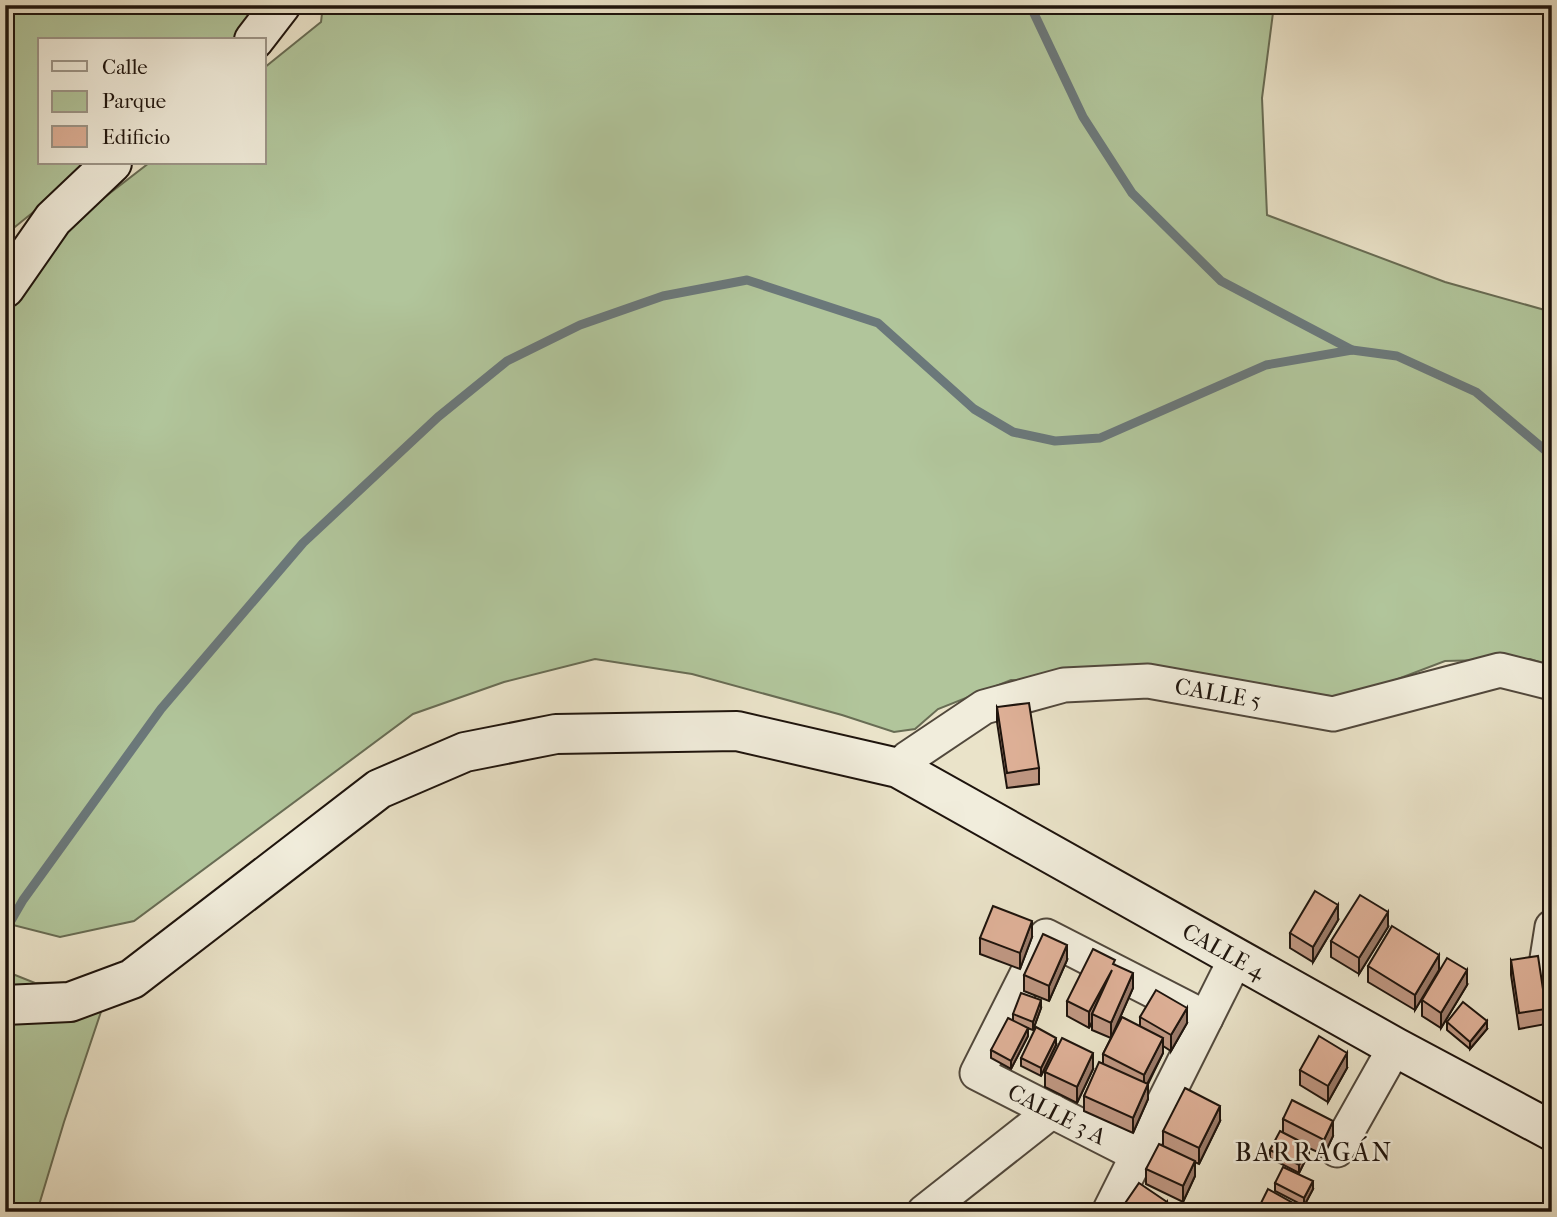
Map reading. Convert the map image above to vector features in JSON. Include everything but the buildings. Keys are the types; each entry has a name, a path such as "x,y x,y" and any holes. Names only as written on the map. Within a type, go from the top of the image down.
{"main road":[{"path":"256,38 281,5"},
{"path":"5,288 53,219 111,164"},
{"name":"CALLE 4","path":"5,1005 70,1002 132,979 379,789 465,752 555,734 737,731 898,768 1395,1047 1552,1131"}],"street":[{"name":"CALLE 5","path":"898,768 908,758 984,707 1064,685 1148,681 1332,714 1500,670 1552,683"},
{"path":"1552,927 1546,965 1552,1009"},
{"name":"CALLE 3 A","path":"1138,1155 977,1073 1046,936 1206,1018"},
{"path":"1109,1212 1236,958"},
{"path":"1337,1150 1395,1047"},
{"path":"924,1212 1052,1111"}],"green space":[{"path":"5,5 277,5 251,38 38,38 38,164 93,164 5,235"},
{"path":"323,5 1274,5 1262,98 1267,215 1445,282 1552,312 1552,666 1530,659 1445,661 1348,698 1223,684 1011,680 938,709 915,729 894,732 692,674 595,659 504,682 413,714 134,921 60,937 5,923 5,307 31,254 148,164 266,164 266,66 321,22"},
{"path":"5,971 35,983 111,982 39,1205 34,1212 5,1212"}],"waterway":[{"path":"1030,5 1083,117 1132,193 1221,281 1352,350"},
{"path":"5,931 23,900 161,709 303,543 438,417 507,361 580,325 663,296 747,280 878,323 974,409 1013,432 1055,441 1100,438 1266,365 1352,350 1397,356 1476,392 1552,456"}],"district":[{"name":"BARRAGÁN","path":"1314,1152"}]}
